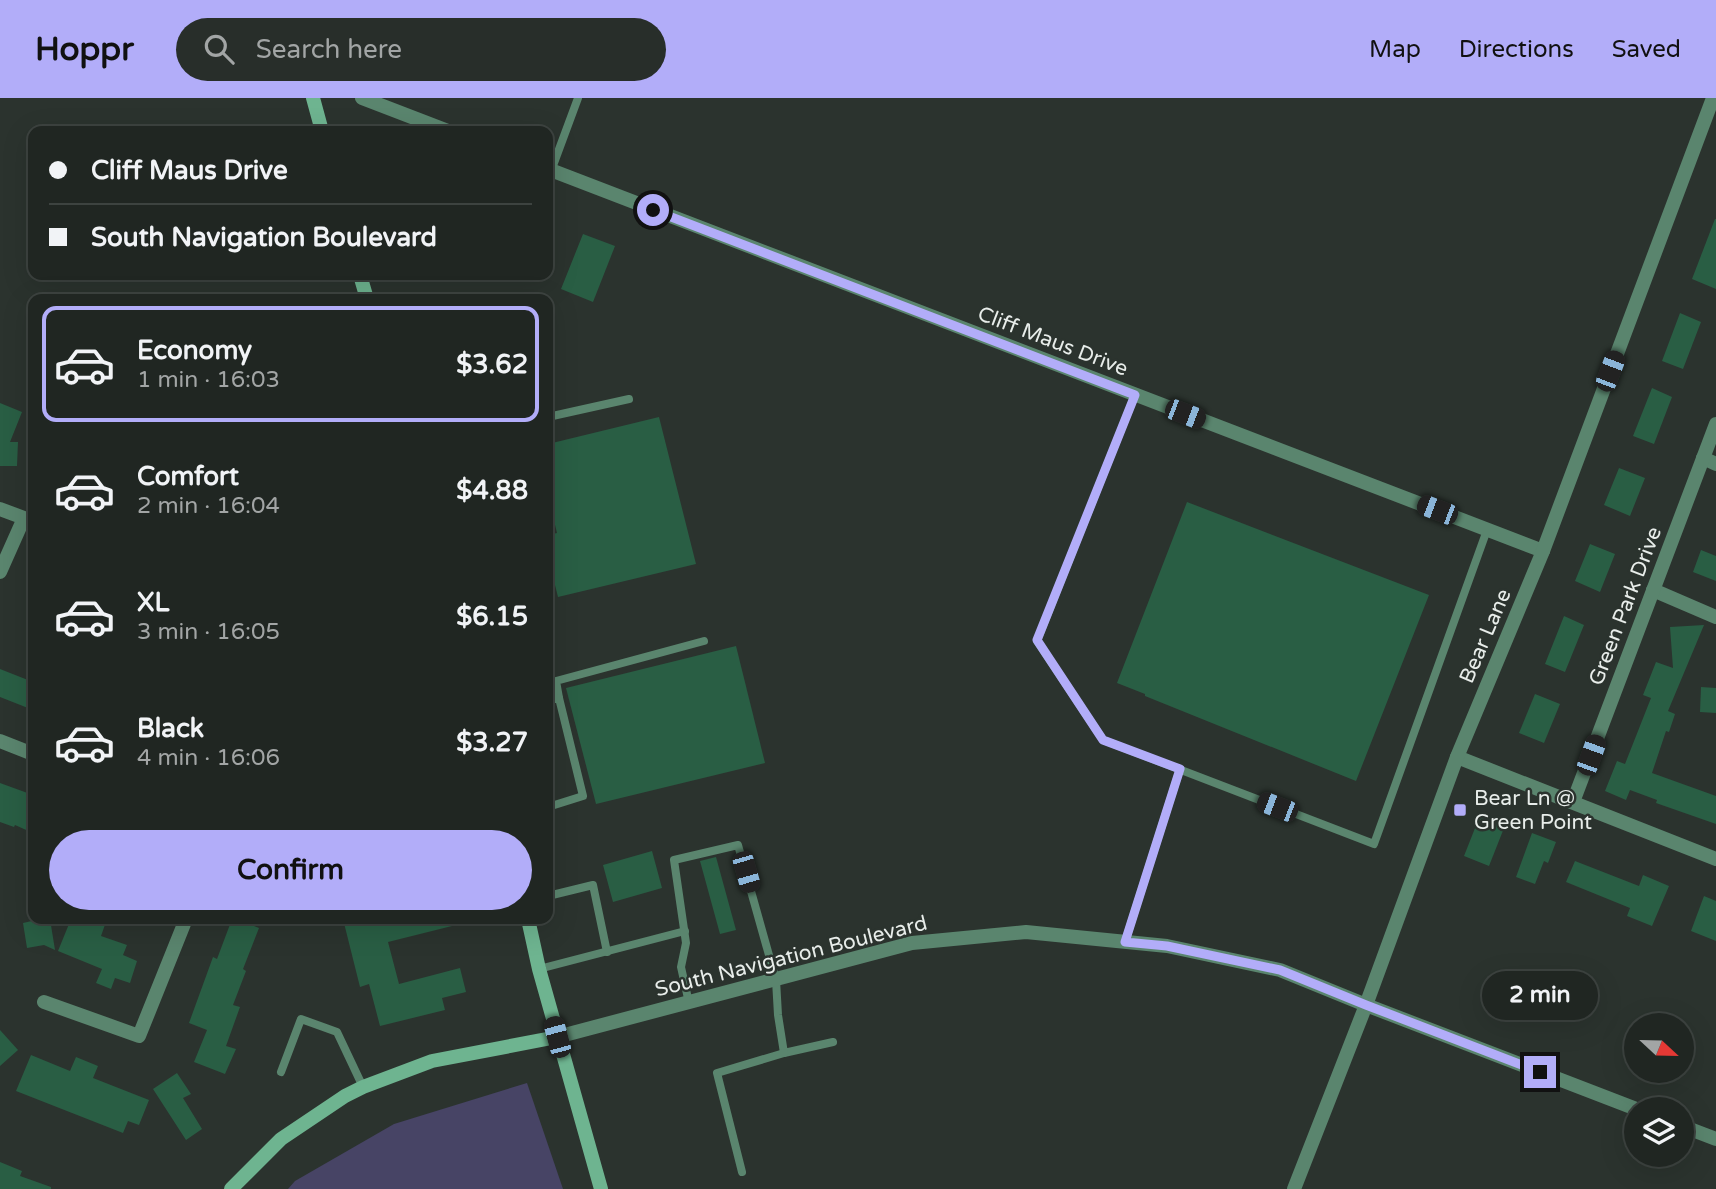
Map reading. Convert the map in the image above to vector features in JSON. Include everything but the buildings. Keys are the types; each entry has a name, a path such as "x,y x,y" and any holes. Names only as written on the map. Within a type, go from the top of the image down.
{"main road":[{"path":"313,98 320,126"},
{"path":"529,924 557,1037 601,1189"},
{"path":"231,1189 281,1139 363,1087 432,1061 557,1037"}],"street":[{"path":"362,98 435,126"},
{"name":"Bear Lane","path":"1294,1189 1366,1005 1457,757 1543,551 1711,116 1713,98"},
{"name":"Cliff Maus Drive","path":"553,171 1543,551"},
{"name":"Green Park Drive","path":"1573,802 1653,590 1709,461 1716,424"},
{"path":"0,509 24,518 0,572"},
{"path":"1653,590 1716,617"},
{"path":"0,741 28,752"},
{"path":"1457,757 1716,859"},
{"path":"44,1002 139,1036 184,924"},
{"name":"South Navigation Boulevard","path":"557,1037 912,943 1026,932 1167,946 1280,970 1624,1104"},
{"path":"1694,1131 1716,1139"}],"lane":[{"path":"553,162 578,98"},
{"path":"1135,395 1037,640 1103,740 1374,844 1487,530"},
{"path":"553,416 629,399"},
{"path":"553,805 583,796 556,681 704,640"},
{"path":"553,700 559,698"},
{"path":"1125,942 1180,769"},
{"path":"689,1003 681,967 687,943 674,860 738,845 776,979 784,1053"},
{"path":"553,895 593,885 607,952"},
{"path":"539,969 685,931"},
{"path":"281,1072 301,1019 337,1032 363,1087"},
{"path":"742,1172 717,1073 833,1042"}],"shaded area":[{"path":"527,1083 563,1189 288,1189 295,1181 394,1124"}],"place":[{"name":"Bear Ln @ Green Point","path":"1460,810"}],"route":[{"path":"653,210 1135,395 1037,640 1103,740 1180,769 1125,942 1167,946 1280,970 1540,1072"}]}
